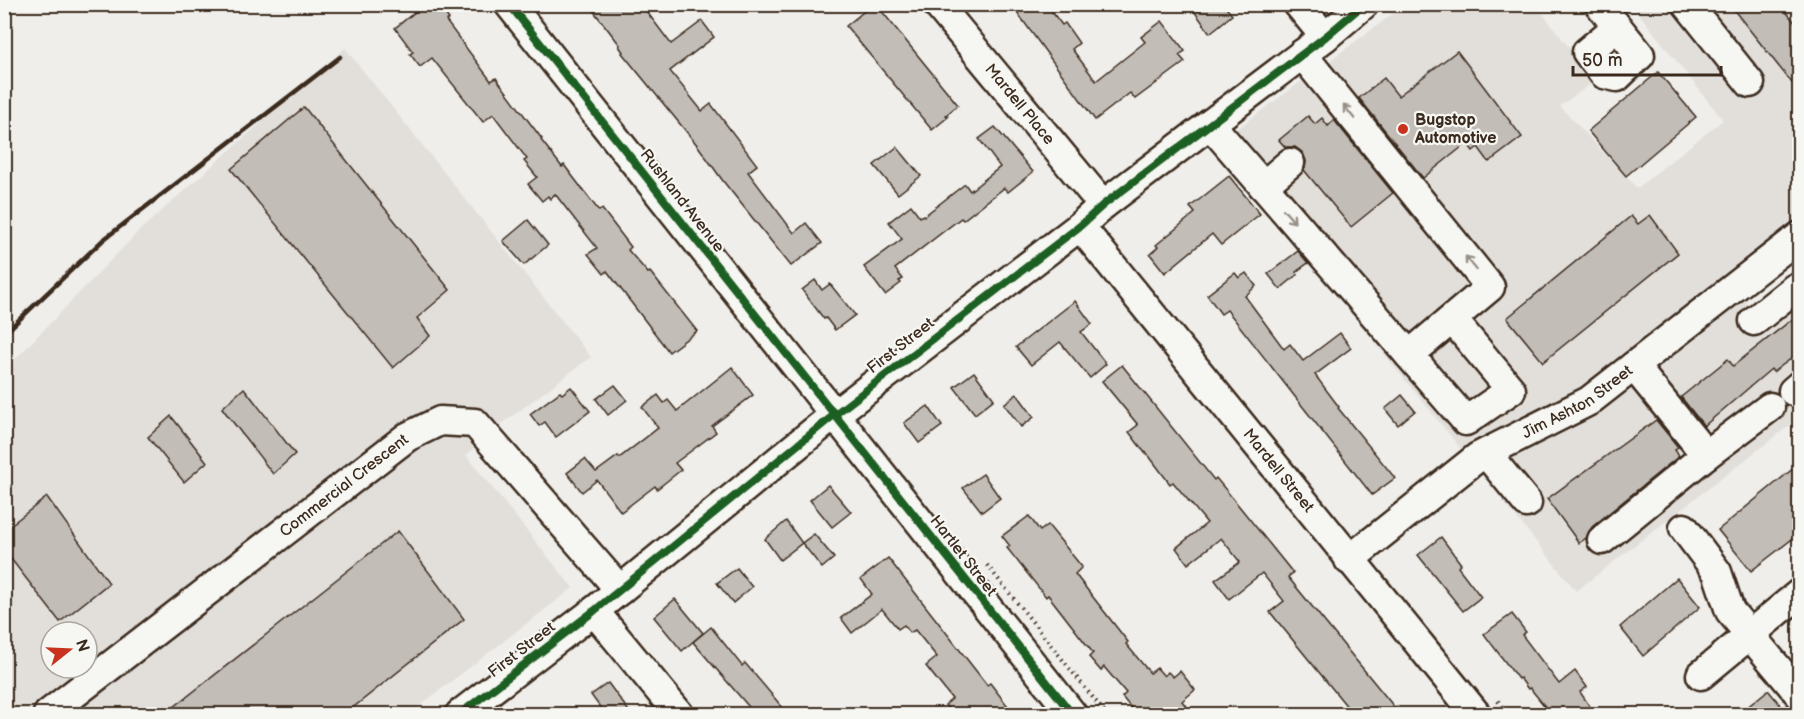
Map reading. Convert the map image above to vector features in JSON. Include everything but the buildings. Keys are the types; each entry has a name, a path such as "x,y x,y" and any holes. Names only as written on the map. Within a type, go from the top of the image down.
{"street":[{"name":"Rushland Avenue","path":"509,4 834,414"},
{"name":"Mardell Place","path":"937,4 1103,205"},
{"path":"1298,4 1325,37"},
{"name":"First Street","path":"460,714 594,611 834,414 1080,226 1103,205 1325,37 1364,4"},
{"path":"1599,4 1617,27"},
{"path":"1688,4 1750,83"},
{"path":"1302,54 1490,287 1409,355"},
{"path":"1210,124 1466,421 1511,390"},
{"path":"1263,186 1290,163"},
{"name":"Mardell Street","path":"1080,226 1476,714"},
{"name":"Jim Ashton Street","path":"1349,560 1478,457 1589,401 1772,258 1798,241"},
{"path":"1754,321 1797,291 1772,258"},
{"path":"1453,320 1511,390 1546,423"},
{"path":"1634,366 1706,455"},
{"path":"1602,540 1706,455 1787,394"},
{"name":"Hartlet Street","path":"834,414 1072,714"},
{"name":"Commercial Crescent","path":"48,714 407,437 440,421 475,423 620,590"},
{"path":"1486,453 1527,503"},
{"path":"1683,528 1717,572 1730,611 1800,695"},
{"path":"1701,675 1800,593"},
{"path":"594,611 679,714"}],"path":[{"path":"981,558 1106,714"}],"shaded area":[{"path":"1405,5 1536,5 1595,81 1560,106 1637,188 1723,120 1632,5 1799,5 1799,220 1725,279 1748,305 1799,267 1799,418 1576,591 1215,145"},
{"path":"345,48 591,357 495,429 466,455 573,588 409,714 5,714 4,371 140,230"}],"railway":[{"path":"4,334 103,240 340,57"}],"cycle path":[{"path":"509,4 1072,714"},
{"path":"460,714 594,611 834,415 1080,226 1103,205 1325,37 1364,4"}],"place":[{"name":"Bugstop Automotive","path":"1403,129"}]}
